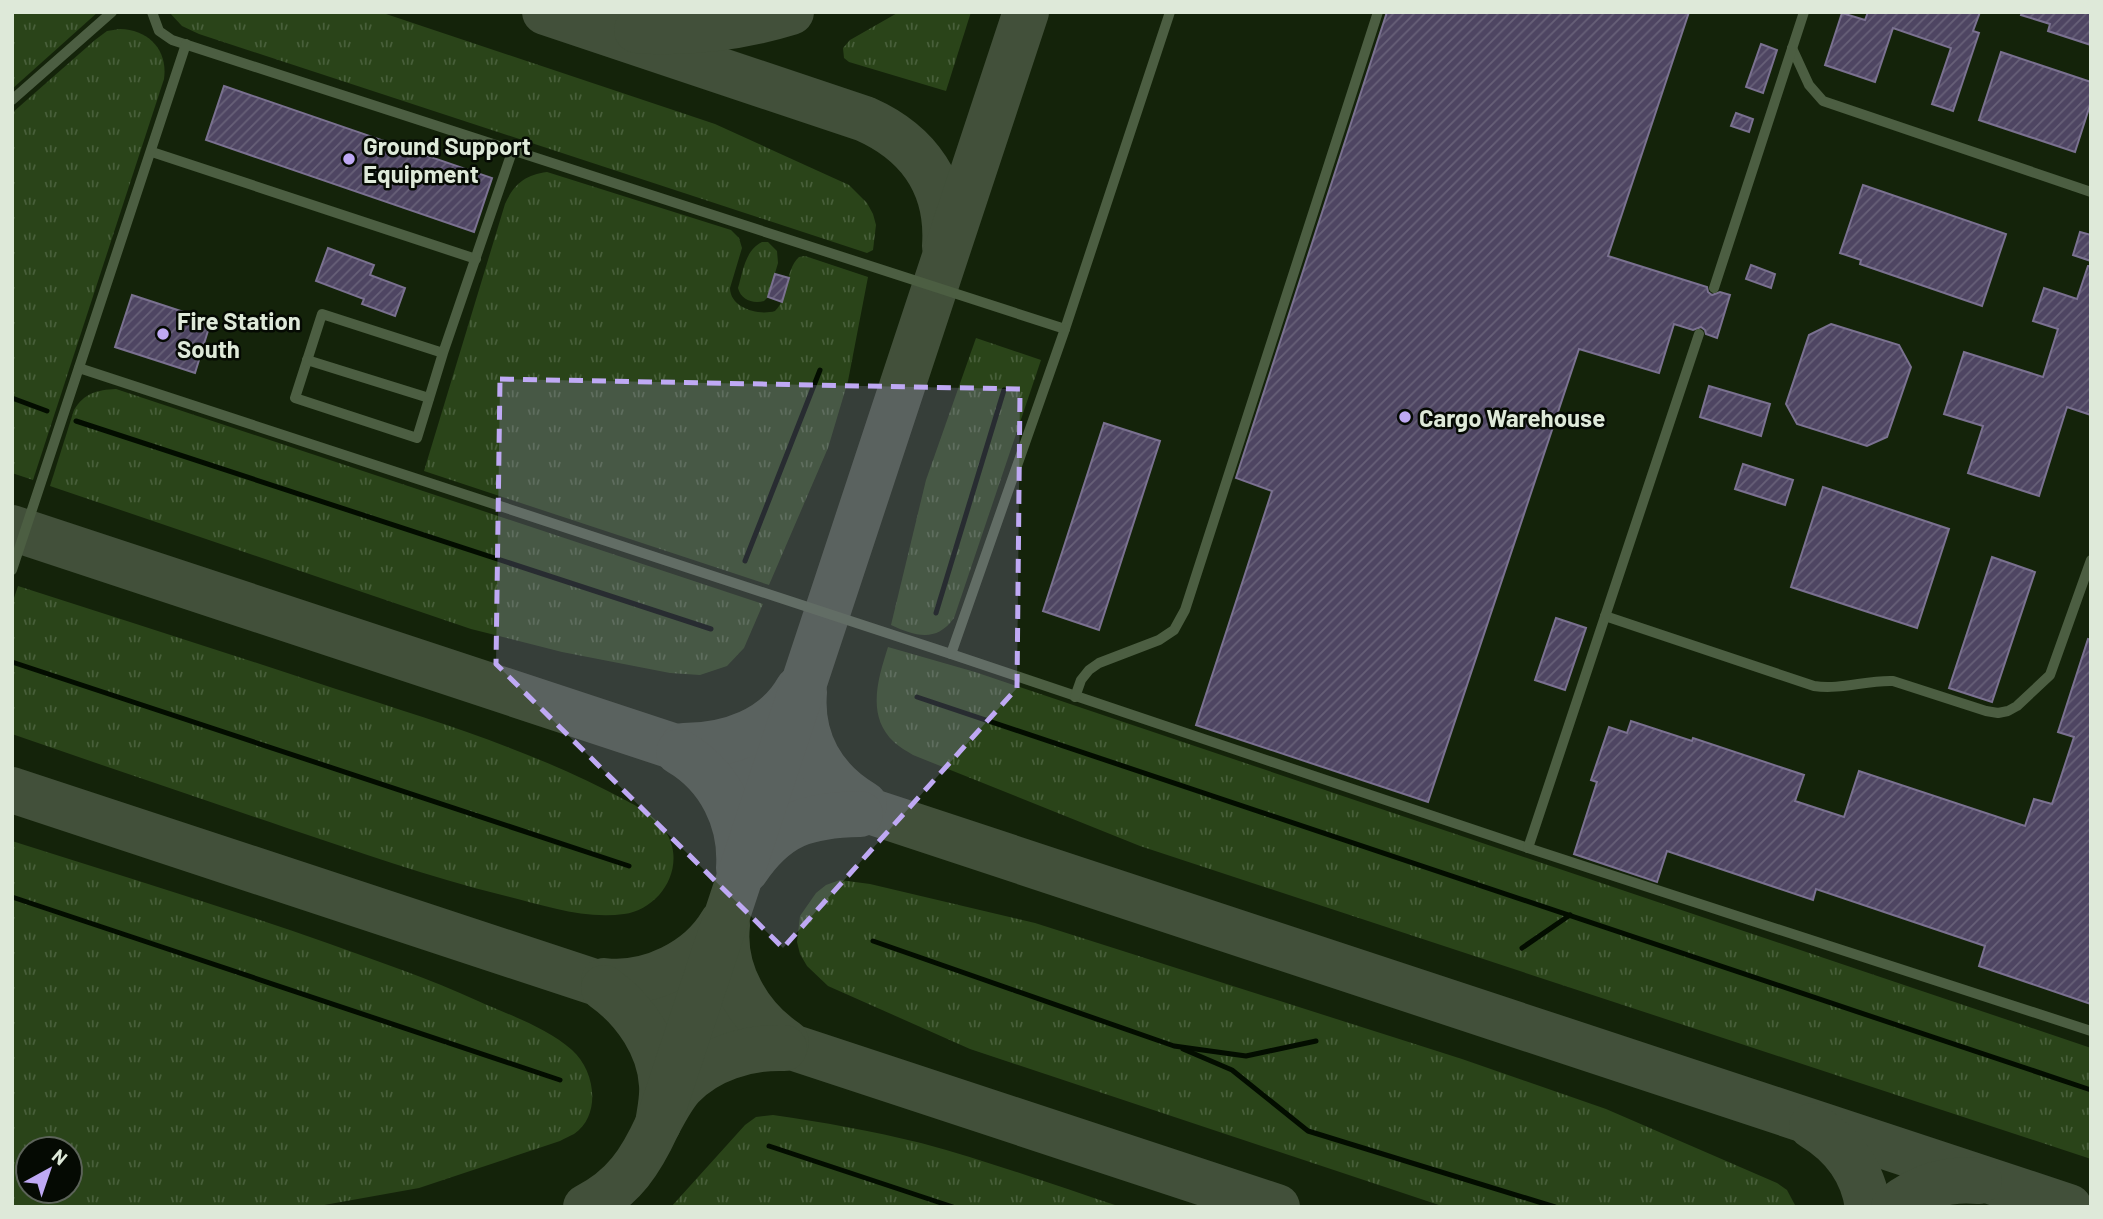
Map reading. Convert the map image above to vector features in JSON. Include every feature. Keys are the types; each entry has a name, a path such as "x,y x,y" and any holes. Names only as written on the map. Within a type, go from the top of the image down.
{"lane":[{"path":"12,100 112,12"},
{"path":"152,12 159,31 172,40 1065,329"},
{"path":"951,654 1065,329 1170,12"},
{"path":"1075,697 1081,680 1089,670 1100,663 1159,640 1174,630 1185,610 1378,12"},
{"path":"1714,288 1804,12"},
{"path":"12,570 186,44"},
{"path":"1792,48 1809,85 1823,101 2091,192"},
{"path":"443,353 322,314 295,398 417,438 443,353 513,149"},
{"path":"152,152 476,259"},
{"path":"1528,848 1699,334"},
{"path":"307,360 429,398"},
{"path":"79,368 951,654 1528,848 2091,1031"},
{"path":"1605,616 1814,686 1830,688 1877,680 1893,681 1998,713 2017,706 2050,675 2091,560"}],"highlighted area":[{"path":"500,379 1020,389 1017,688 783,948 496,664"}],"green space":[{"path":"12,12 98,12 12,89"},
{"path":"169,12 380,12 715,124 849,185 867,203 873,214 876,225 873,250 867,253 199,34 182,26"},
{"path":"899,12 971,12 946,91 849,62 844,58 843,48 850,40"},
{"path":"120,29 140,33 154,44 163,59 164,79 33,480 12,473 12,113 95,40 107,31"},
{"path":"547,172 731,230 739,238 742,248 730,288 731,295 746,309 775,311 783,299 791,269 799,257 805,256 868,277 848,381 828,448 769,585 424,471 505,204 521,182 532,175"},
{"path":"762,242 768,242 777,251 778,263 768,297 764,301 756,302 742,296 738,288 748,256"},
{"path":"976,338 1041,360 954,618 940,631 917,634 891,625 926,480"},
{"path":"116,389 763,604 744,648 727,666 700,675 670,673 562,652 471,629 50,486 78,404 92,393"},
{"path":"18,586 447,725 557,767 634,805 660,824 669,838 674,858 669,881 646,906 624,914 593,915 562,910 394,864 12,734 12,604"},
{"path":"888,647 975,672 2091,1048 2091,1159 1140,846 913,755 885,732 877,709 878,684"},
{"path":"12,841 291,930 442,985 551,1035 572,1050 586,1069 592,1104 583,1126 574,1134 419,1188 313,1207 12,1207"},
{"path":"840,880 870,884 1035,923 1462,1059 1606,1109 1777,1183 1787,1190 1796,1207 1445,1207 970,1049 828,986 807,966 797,942 800,916 816,893 826,885"},
{"path":"773,1115 921,1143 1121,1207 671,1207 745,1125 756,1117"}],"building":[{"name":"Cargo Warehouse","path":"1387,12 1689,12 1608,256 1707,287 1712,295 1720,292 1730,295 1717,338 1706,334 1701,327 1693,330 1674,324 1659,373 1579,349 1428,802 1196,725 1272,491 1236,478"},
{"path":"1868,12 1980,12 1973,31 1979,33 1953,111 1932,104 1951,48 1893,28 1875,82 1825,65 1842,13 1865,20"},
{"path":"2022,12 2091,12 2091,45 2048,31 2050,24 2021,15"},
{"path":"1761,44 1777,50 1763,93 1746,87"},
{"path":"2001,52 2091,82 2091,102 2075,152 1979,120"},
{"name":"Ground Support Equipment","path":"224,86 492,178 474,232 206,140"},
{"path":"1736,113 1753,119 1749,132 1731,126"},
{"path":"1863,185 2006,234 1982,306 1860,264 1861,260 1840,253"},
{"path":"2080,232 2091,235 2091,261 2073,255"},
{"path":"328,248 374,265 370,275 405,288 395,316 362,304 364,299 316,281"},
{"path":"1751,265 1775,274 1771,288 1746,279"},
{"path":"2088,266 2091,266 2091,415 2067,407 2039,496 1968,473 1983,426 1944,414 1964,352 2043,377 2058,329 2033,321 2044,288 2077,299"},
{"path":"775,274 789,278 782,302 768,297"},
{"name":"Fire Station South","path":"132,295 211,321 195,373 115,347"},
{"path":"1831,324 1899,345 1911,367 1887,437 1867,446 1797,424 1786,404 1809,335"},
{"path":"1709,386 1770,404 1761,436 1700,417"},
{"path":"1104,423 1160,441 1099,630 1043,611"},
{"path":"1743,464 1793,480 1785,505 1735,489"},
{"path":"1823,487 1949,529 1917,628 1791,587"},
{"path":"1992,557 2035,572 1992,702 1949,688"},
{"path":"1556,618 1586,628 1565,690 1535,680"},
{"path":"2088,639 2091,640 2091,1004 1979,966 1985,946 1816,889 1813,900 1667,851 1657,882 1574,854 1597,782 1591,780 1609,727 1627,733 1631,721 1692,741 1693,738 1804,775 1795,801 1844,817 1859,771 2025,826 2034,799 2052,804 2074,737 2058,732"}],"waterway":[{"path":"745,561 820,370"},
{"path":"936,613 1004,390"},
{"path":"12,398 47,411"},
{"path":"76,421 711,629"},
{"path":"12,662 629,866"},
{"path":"917,697 2091,1090"},
{"path":"12,897 560,1080"},
{"path":"1522,948 1570,915"},
{"path":"873,941 1174,1046 1246,1056 1316,1041"},
{"path":"1183,1049 1232,1070 1308,1131 1555,1207"},
{"path":"769,1146 953,1207"}],"taxiway":[{"path":"545,12 865,119 884,129 915,154 936,186 942,204 945,246"},
{"path":"637,30 715,28 754,22 791,12"},
{"path":"586,1207 611,1191 630,1172 658,1124 1026,12"},
{"path":"12,528 2069,1207"},
{"path":"683,746 717,743 749,733 777,715 798,689"},
{"path":"804,692 806,726 817,757 837,783 864,804"},
{"path":"679,752 706,774 726,801 737,833 739,868"},
{"path":"12,790 1277,1207"},
{"path":"746,870 769,842 795,825 824,817 860,814"},
{"path":"604,981 638,980 671,968 700,949 722,923"},
{"path":"727,925 729,959 740,991 760,1019 786,1042"},
{"path":"604,988 626,1007 651,1043 660,1071 662,1090 658,1124 678,1090 704,1069 742,1052 784,1048"},
{"path":"1812,1126 1833,1141 1856,1170 1868,1207"},
{"path":"1894,1207 1934,1185 1955,1181 1979,1181"}],"place":[{"name":"Ground Support Equipment","path":"349,159"},
{"name":"Fire Station South","path":"163,334"},
{"name":"Cargo Warehouse","path":"1405,417"}]}
